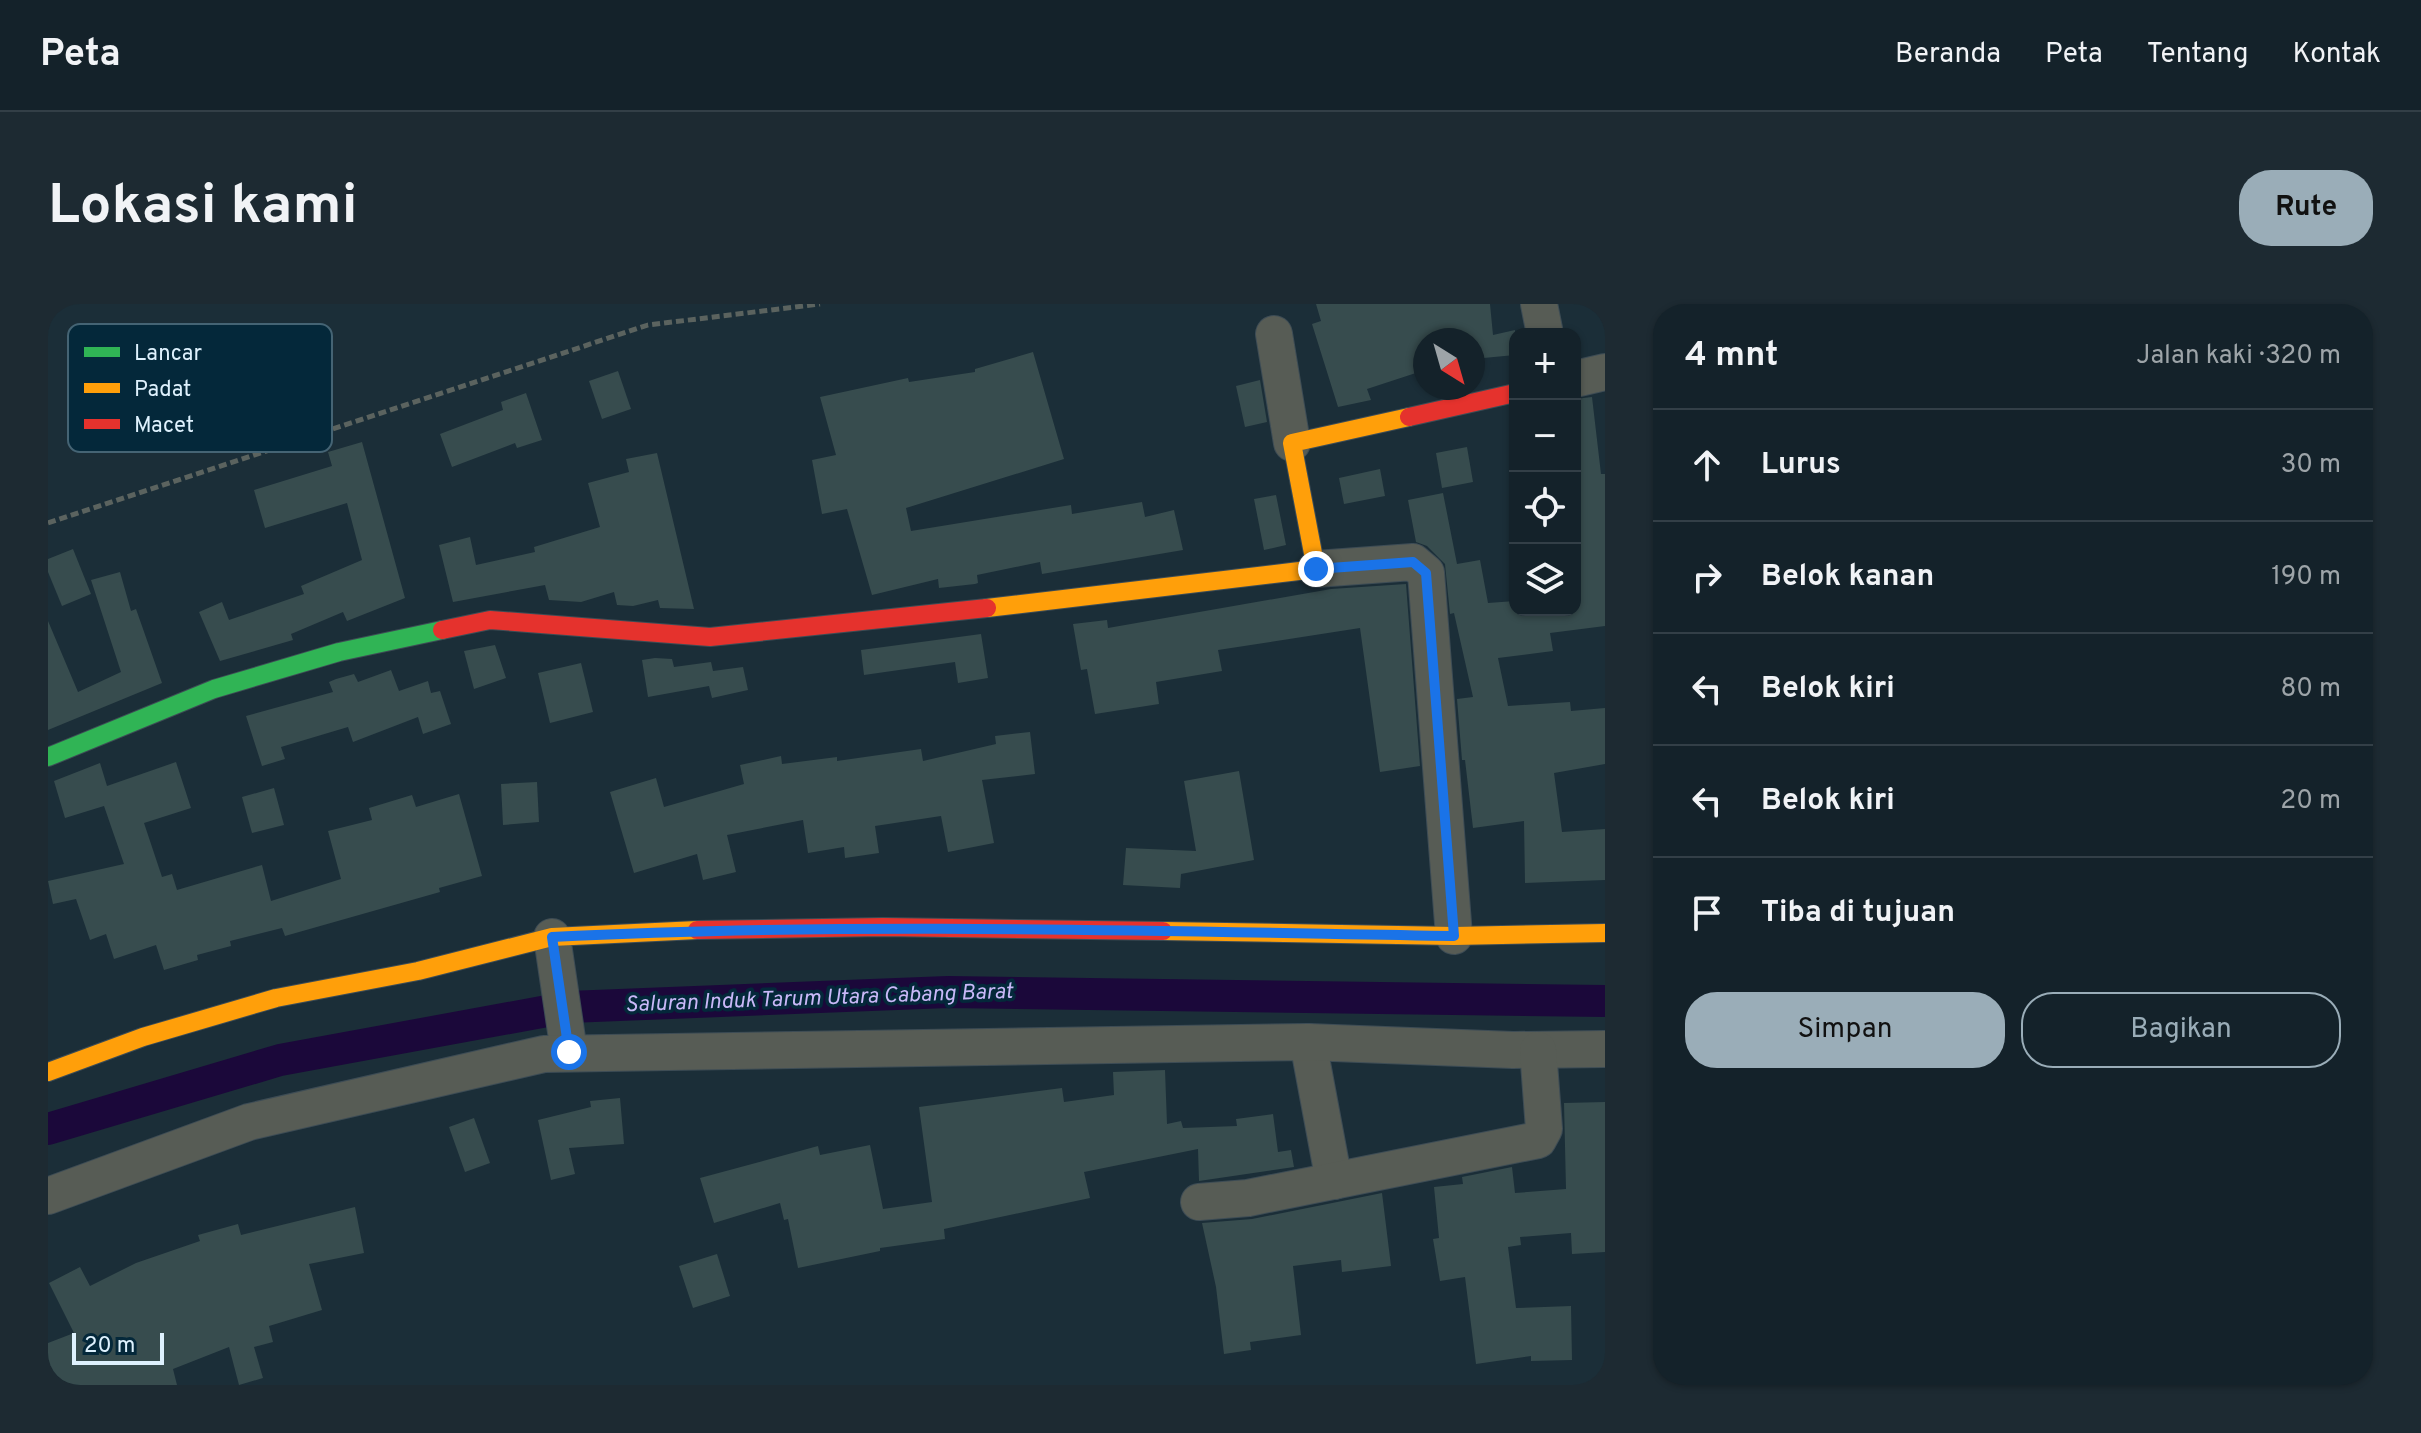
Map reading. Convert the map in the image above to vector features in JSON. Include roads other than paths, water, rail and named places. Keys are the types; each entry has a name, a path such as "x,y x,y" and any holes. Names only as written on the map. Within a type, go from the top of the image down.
{"street":[{"path":"1539,304 1544,328"},
{"path":"1274,334 1316,569"},
{"path":"1581,378 1605,372"},
{"path":"1292,443 1509,394"},
{"path":"48,757 214,689 339,652 490,620 710,637 1203,585 1316,569 1413,562 1426,573 1454,936"},
{"path":"48,1072 143,1037 276,998 418,971 556,954 708,929 883,927 1454,936 1605,933"},
{"path":"556,954 568,1044"},
{"path":"1308,1042 1334,1181"},
{"path":"48,1196 249,1122 544,1054 568,1044 1308,1042 1538,1050 1605,1049"},
{"path":"1199,1202 1248,1198 1538,1140 1544,1129 1538,1050"}],"waterway":[{"name":"Saluran Induk Tarum Utara Cabang Barat","path":"48,1129 280,1060 569,1007 948,992 1605,1001"}]}
